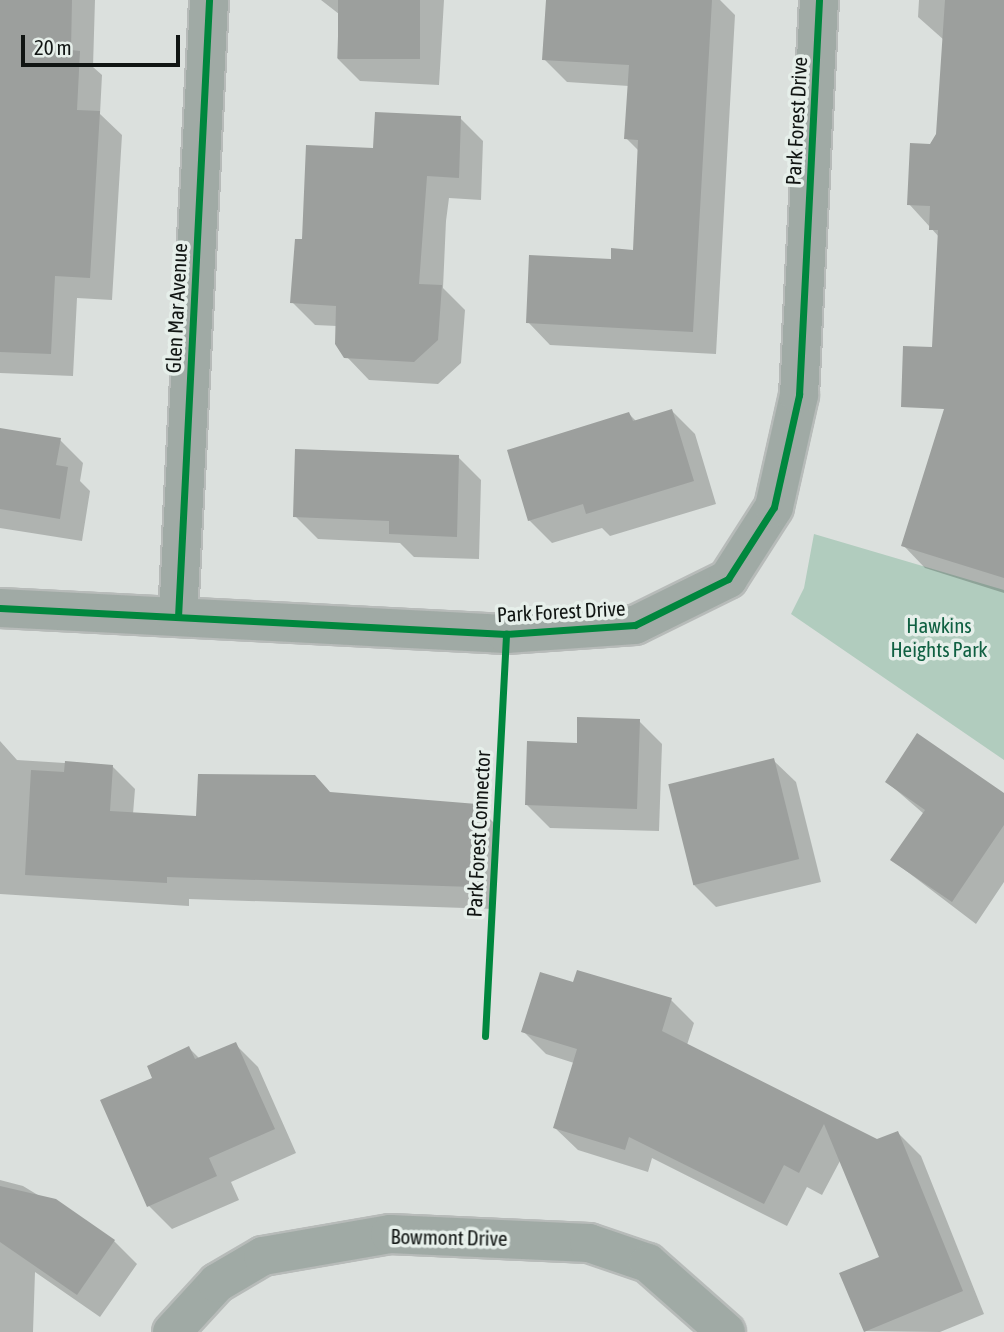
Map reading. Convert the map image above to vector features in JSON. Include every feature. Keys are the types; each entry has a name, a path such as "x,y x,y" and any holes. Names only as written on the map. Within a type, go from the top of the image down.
{"street":[{"name":"Glen Mar Avenue","path":"178,617 209,0"},
{"name":"Park Forest Drive","path":"0,608 506,634 635,625 728,579 774,507 799,395 819,0"},
{"name":"Bowmont Drive","path":"172,1332 217,1283 263,1256 390,1234 589,1243 648,1262 726,1332"}],"green space":[{"name":"Hawkins Heights Park","path":"814,534 1004,590 1004,760 791,614 804,588"}],"building":[{"path":"0,0 72,0 71,50 80,51 77,110 100,111 90,278 55,276 51,354 0,352"},
{"path":"338,0 420,0 420,59 338,59"},
{"path":"546,0 712,0 693,332 526,323 529,255 611,259 611,248 633,250 638,140 624,139 629,65 542,60"},
{"path":"945,0 1004,0 1004,578 901,546 944,409 901,407 903,346 932,347 938,230 929,230 930,206 907,205 910,143 930,144 936,134"},
{"path":"375,112 461,116 459,178 427,176 419,284 442,285 438,340 414,362 344,358 335,344 336,306 290,303 295,239 302,239 306,145 373,148"},
{"path":"672,409 694,481 586,514 583,504 528,521 507,450 629,412 633,421"},
{"path":"0,428 61,438 56,465 68,467 60,519 0,509"},
{"path":"295,449 459,455 457,537 389,534 389,521 293,517"},
{"path":"577,717 640,719 637,809 525,805 527,741 577,743"},
{"path":"917,733 1004,793 1004,825 952,902 890,860 925,810 885,782"},
{"path":"774,758 799,859 693,885 668,784"},
{"path":"65,761 113,765 110,811 196,816 198,774 315,775 330,792 477,804 473,887 167,877 167,883 25,875 31,770 64,772"},
{"path":"577,970 672,998 662,1031 877,1139 898,1131 963,1291 864,1332 839,1273 879,1257 824,1124 799,1173 784,1165 764,1204 629,1137 625,1150 553,1128 577,1049 521,1032 540,972 573,982"},
{"path":"236,1042 275,1129 209,1158 217,1176 147,1207 100,1100 152,1078 147,1066 189,1046 195,1059"},
{"path":"0,1186 56,1199 115,1240 77,1295 0,1242"}],"cycle path":[{"path":"178,617 209,0"},
{"path":"0,608 506,634 635,625 728,579 774,507 799,395 819,0"},
{"name":"Park Forest Connector","path":"485,1036 506,634"}]}
